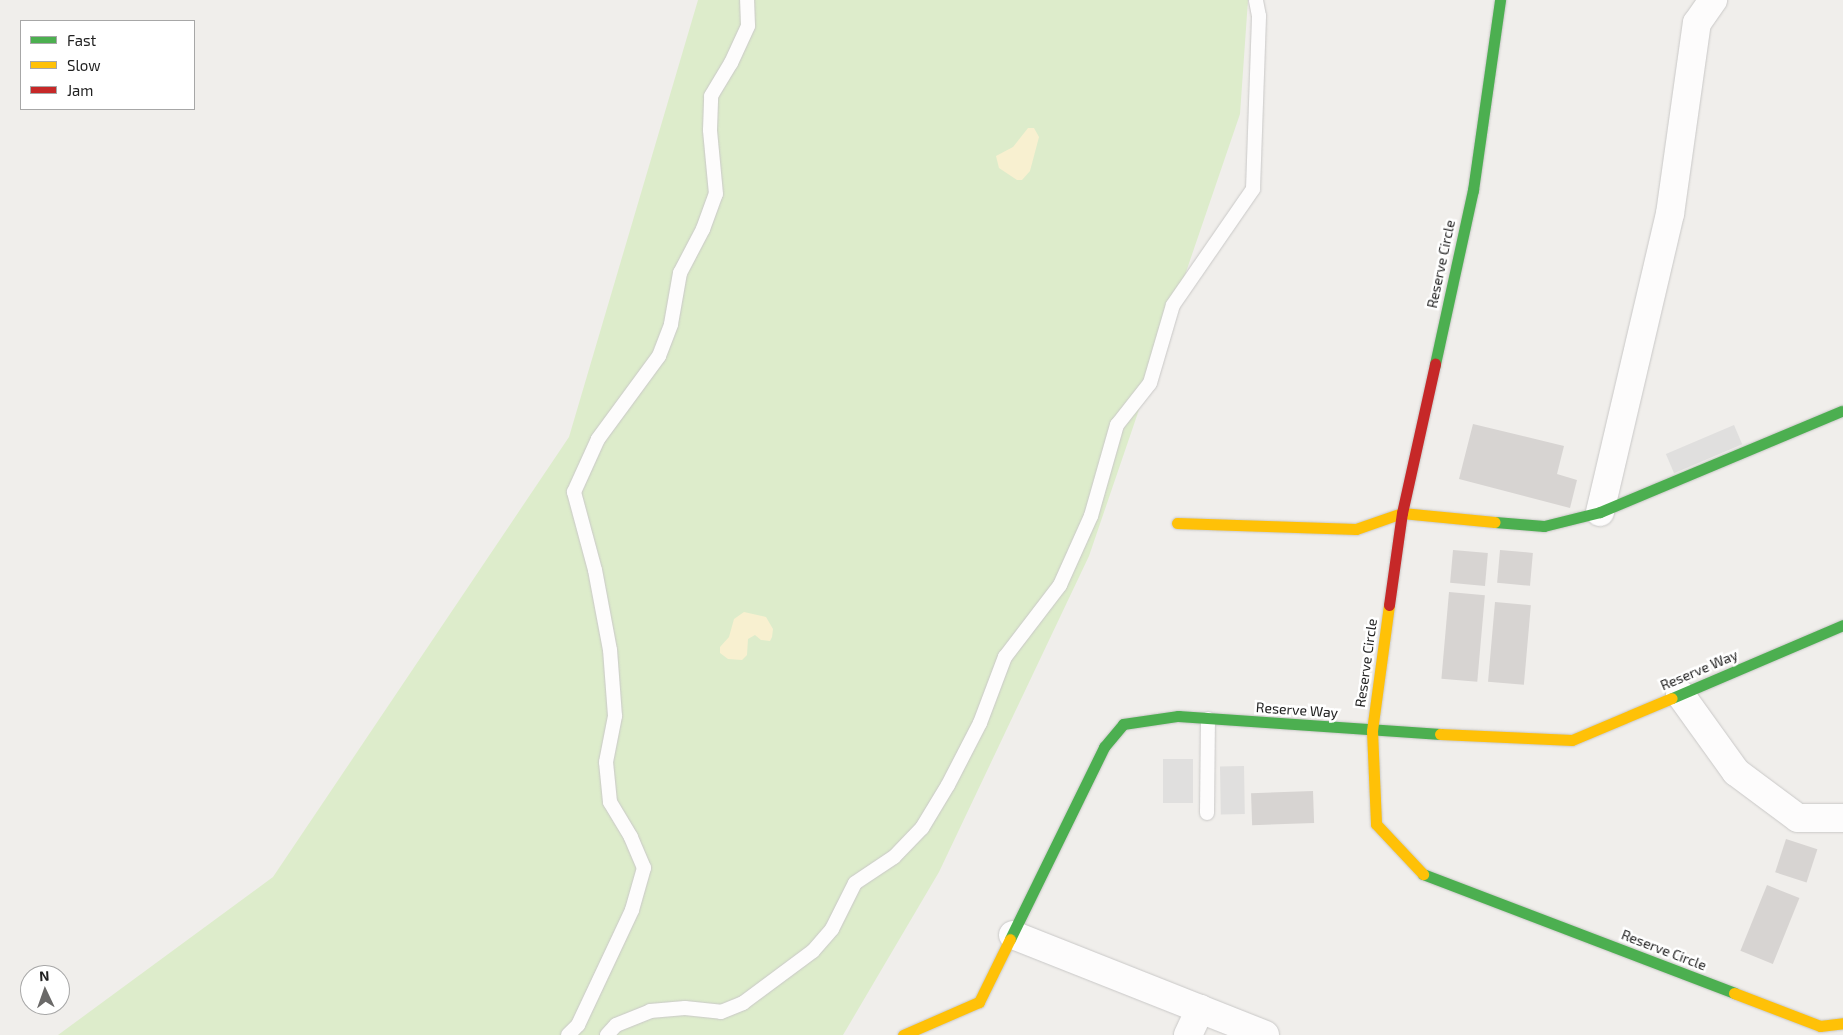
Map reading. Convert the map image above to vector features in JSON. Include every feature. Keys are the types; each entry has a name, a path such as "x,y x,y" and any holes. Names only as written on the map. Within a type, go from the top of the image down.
{"street":[{"name":"Reserve Circle","path":"1500,0 1473,190 1402,513 1372,731 1376,824 1420,873 1820,1026 1843,1023"},
{"path":"1600,512 1670,214 1697,23 1713,0"},
{"path":"1177,523 1356,529 1402,513 1544,526 1600,512 1843,409"},
{"name":"Reserve Way","path":"903,1035 979,1002 1104,747 1122,724 1178,716 1372,731 1572,740 1843,625"},
{"path":"1680,694 1736,772 1798,818 1843,818"},
{"path":"1013,935 1265,1035"},
{"path":"1188,1035 1200,1009"}],"lane":[{"path":"568,1035 578,1025 632,910 644,868 631,837 610,802 606,762 615,716 610,650 595,570 574,492 598,439 659,356 671,324 680,273 703,229 716,194 710,130 711,96 731,63 748,26 747,0"},
{"path":"607,1035 616,1026 650,1011 685,1008 721,1012 743,1003 813,951 832,929 855,883 894,857 922,828 948,785 980,723 1004,657 1060,585 1091,516 1117,426 1150,383 1173,305 1253,189 1259,16 1256,0"},
{"path":"1207,813 1208,719"}],"green space":[{"path":"698,0 1248,0 1240,114 1089,556 939,872 843,1035 58,1035 273,877 569,437"}],"sand":[{"path":"1028,128 1034,128 1039,137 1030,171 1022,180 1017,180 999,168 996,156 1013,147"},
{"path":"744,612 766,617 773,629 772,637 770,641 761,640 755,635 748,639 747,655 742,660 728,659 720,653 720,647 729,637 734,619"}],"shaded area":[{"path":"1734,425 1742,444 1674,473 1666,454"},
{"path":"1163,759 1193,759 1193,803 1163,803"},
{"path":"1220,766 1244,766 1245,814 1221,814"}],"building":[{"path":"1473,424 1564,446 1557,474 1577,480 1570,508 1459,479"},
{"path":"1453,550 1488,553 1485,586 1450,583"},
{"path":"1500,550 1533,553 1530,586 1497,583"},
{"path":"1449,592 1485,595 1477,682 1441,679"},
{"path":"1495,602 1531,605 1524,685 1488,682"},
{"path":"1313,791 1314,823 1252,825 1251,793"},
{"path":"1786,839 1817,849 1807,882 1775,872"},
{"path":"1767,885 1799,898 1773,964 1740,951"}],"traffic: fast":[{"path":"1435,364 1473,190 1500,0"},
{"path":"1495,522 1544,526 1600,512 1842,411"},
{"path":"1672,698 1843,625"},
{"path":"1010,939 1104,747 1123,724 1178,716 1440,734"},
{"path":"1423,874 1734,993"}],"traffic: slow":[{"path":"1177,523 1356,529 1402,513 1495,522"},
{"path":"1389,605 1372,731 1376,824 1423,874"},
{"path":"1440,734 1572,740 1672,698"},
{"path":"903,1035 979,1002 1010,939"},
{"path":"1734,993 1820,1026 1843,1023"}],"traffic: jam":[{"path":"1389,605 1402,513 1435,364"}]}
